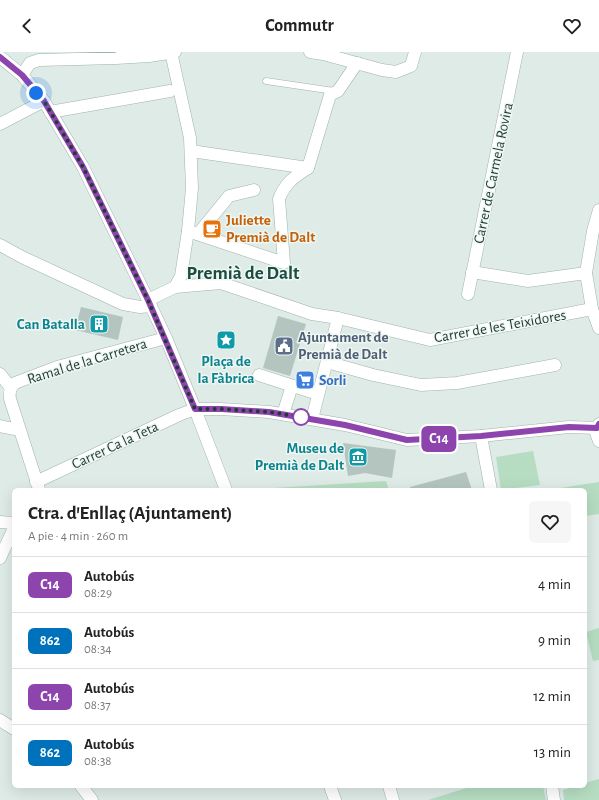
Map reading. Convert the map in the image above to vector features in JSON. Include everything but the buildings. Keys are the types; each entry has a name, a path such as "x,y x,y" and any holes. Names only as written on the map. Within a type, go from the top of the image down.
{"street":[{"path":"0,245 22,258 123,304 140,307 150,303 175,287 181,276 193,232 190,138 171,52"},
{"path":"22,75 30,63 39,60 104,55 149,56 175,52"},
{"path":"310,52 323,54 382,70 396,72 411,66 415,52"},
{"name":"Carrer de Carmela Rovira","path":"468,294 517,52"},
{"path":"0,57 22,75 44,101 83,167 166,338 225,488"},
{"path":"193,232 284,263 279,199 281,192 290,179 308,168 330,94 338,91 357,63"},
{"path":"50,112 170,91"},
{"path":"0,124 44,101"},
{"path":"191,151 308,168"},
{"path":"193,232 229,196 254,190"},
{"path":"599,210 593,231 586,273 592,309 599,328"},
{"path":"472,272 528,281 586,273"},
{"name":"Carrer de les Teixidores","path":"175,287 221,283 312,314 338,318 430,340 592,309"},
{"path":"312,419 338,318"},
{"name":"Ramal de la Carretera","path":"11,388 15,383 57,367 166,338"},
{"path":"327,362 373,375 421,385 457,383 555,365"},
{"path":"0,374 11,388 9,393 10,399 36,488"},
{"path":"259,375 318,394"},
{"path":"283,414 292,386"},
{"path":"195,409 221,409 283,414 345,425 407,440 481,436 569,427 598,426 597,437 599,441"},
{"name":"Carrer Ca la Teta","path":"36,488 179,415 195,409"},
{"path":"0,426 20,430"},
{"path":"481,436 491,488"},
{"path":"0,522 12,524"},
{"path":"0,558 12,532"},
{"path":"0,720 12,728"},
{"path":"83,788 92,800"},
{"path":"90,788 92,800"},
{"path":"331,788 335,800"},
{"path":"389,788 392,800"},
{"path":"552,788 554,800"}],"lane":[{"path":"266,82 338,91"}],"green space":[{"path":"533,451 540,485 517,488 501,488 496,457"},
{"path":"386,481 388,488 272,488"},
{"path":"599,482 599,514 587,516 587,488 560,488"},
{"path":"599,628 599,660 593,661 587,632"},
{"path":"599,779 599,800 564,800 563,790 570,788 587,788 587,782"},
{"path":"467,788 543,788 546,800 428,800"}],"bus line":[{"name":"C14","path":"0,57 22,75 44,101 83,167 166,338 195,409 269,412 345,425 407,440 481,436 569,427 597,428 599,424"}],"place":[{"name":"Juliette Premià de Dalt","path":"212,229"},
{"name":"Can Batalla","path":"99,324"},
{"name":"Plaça de la Fàbrica","path":"226,340"},
{"name":"Ajuntament de Premià de Dalt","path":"284,346"},
{"name":"Sorli","path":"305,380"},
{"name":"Museu de Premià de Dalt","path":"358,457"}],"district":[{"name":"Premià de Dalt","path":"243,272"}],"route":[{"path":"36,93 44,101 83,167 166,338 195,409 269,412 301,417"}]}
